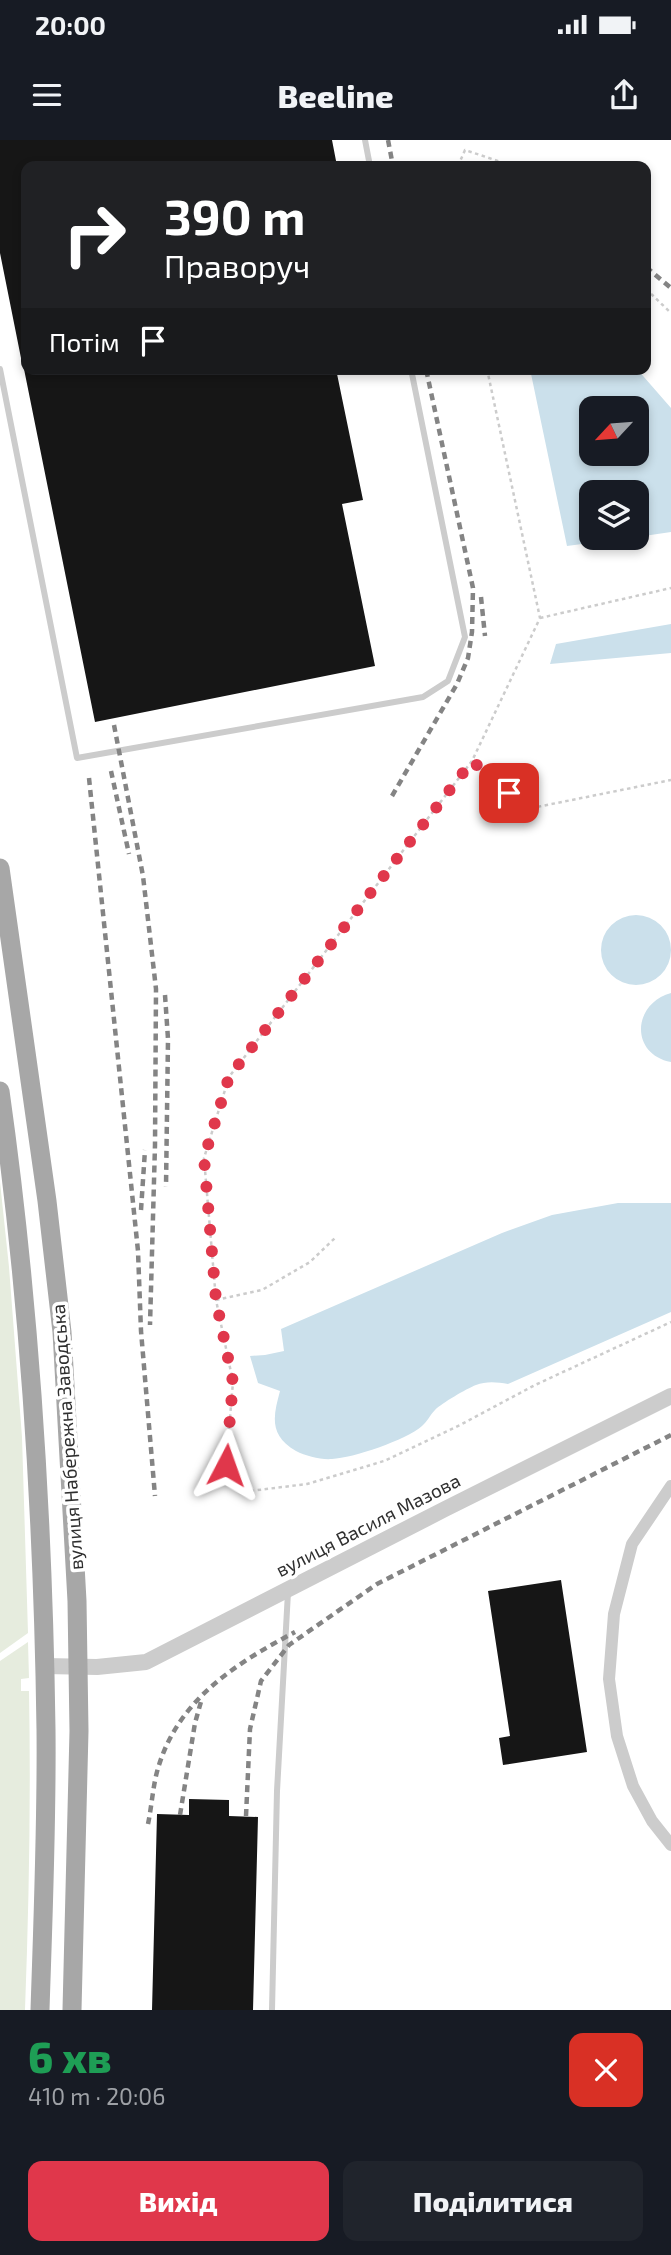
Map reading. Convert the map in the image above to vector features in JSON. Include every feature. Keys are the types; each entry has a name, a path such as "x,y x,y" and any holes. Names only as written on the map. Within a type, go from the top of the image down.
{"main road":[{"name":"вулиця Набережна Заводська","path":"0,868 47,1200 62,1332 77,1601 78,1667 72,2010"},
{"name":"вулиця Набережна Заводська","path":"0,1091 16,1204 29,1334 37,1461 46,1751 40,2010"}],"street":[{"name":"вулиця Василя Мазова","path":"44,1666 97,1667 146,1662 671,1396"},
{"path":"671,1486 632,1544 614,1614 609,1679 617,1736 633,1786 652,1821 671,1846"}],"lane":[{"path":"365,140 369,161"},
{"path":"0,369 77,758 423,697 448,681 465,637 412,375"},
{"path":"272,2010 277,1791 288,1589"}],"path":[{"path":"460,161 465,149 499,161"},
{"path":"651,294 671,313"},
{"path":"488,375 540,618 472,761 229,1077 204,1158 216,1300 233,1382 226,1465 242,1492 307,1484 384,1461 535,1385 671,1322"},
{"path":"540,618 671,588"},
{"path":"472,761 527,810 671,780"},
{"path":"216,1300 262,1290 310,1262 336,1237"}],"shaded area":[{"path":"0,1182 22,1437 28,1633 0,1653"},
{"path":"28,1642 29,1678 21,1679 21,1691 29,1691 30,1731 25,2010 0,2010 0,1661"}],"water":[{"path":"531,375 642,375 671,408 671,532 649,535 649,480 579,480 579,544 567,546"},
{"path":"671,624 671,653 550,664 556,644"},
{"path":"636,915 655,921 665,931 671,950 665,969 655,979 636,985 617,979 607,969 601,950 607,931 617,921"},
{"path":"671,993 671,1062 648,1049 641,1029 649,1007"},
{"path":"618,1203 671,1203 671,1312 508,1384 488,1382 472,1387 438,1407 424,1424 414,1431 365,1452 341,1458 318,1458 296,1451 281,1439 275,1425 280,1391 258,1383 250,1356 284,1351 281,1329 502,1233 552,1215"}],"building":[{"path":"0,140 332,140 336,161 21,161 21,358 0,253"},
{"path":"25,375 337,375 363,500 342,504 375,666 95,722"},
{"path":"561,1580 587,1752 503,1765 499,1738 510,1736 488,1591"},
{"path":"189,1799 229,1800 229,1816 258,1817 253,2010 152,2010 157,1814 189,1815"}],"railway":[{"path":"388,140 392,161"},
{"path":"651,271 671,288"},
{"path":"392,796 457,684 468,658 472,632 473,588 427,375"},
{"path":"481,597 485,636"},
{"path":"114,725 143,876 156,989 150,1325"},
{"path":"111,771 129,854"},
{"path":"89,778 138,1251 141,1331 155,1496"},
{"path":"165,995 168,1039 166,1187"},
{"path":"141,1210 145,1150"},
{"path":"246,1816 250,1729 261,1681 289,1645 377,1584 671,1435"},
{"path":"148,1824 159,1765 168,1741 181,1720 213,1685 232,1670 295,1632"},
{"path":"180,1815 195,1723 202,1698"}],"route":[{"path":"226,1465 233,1382 216,1300 204,1158 229,1077 472,761 509,793"}]}
